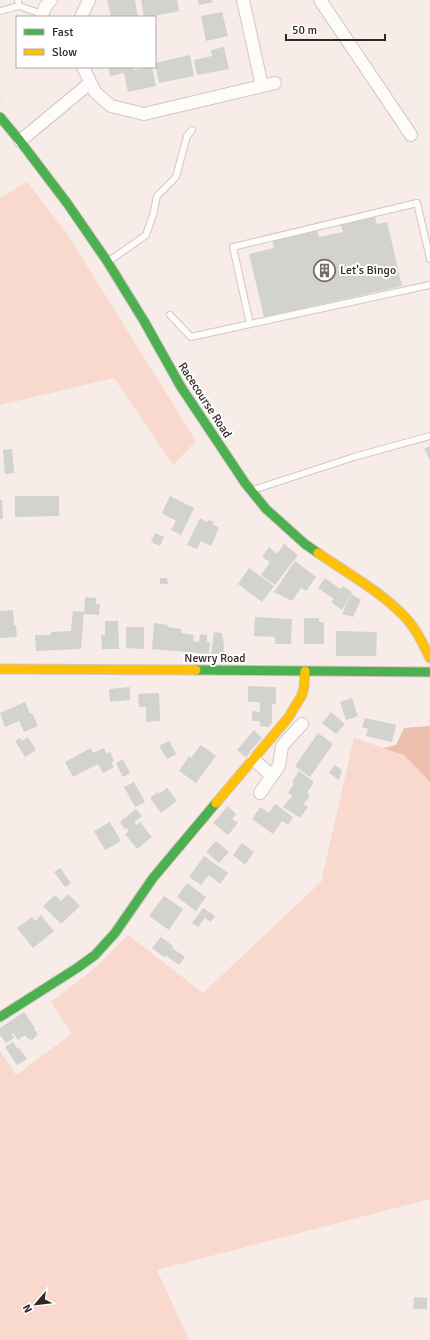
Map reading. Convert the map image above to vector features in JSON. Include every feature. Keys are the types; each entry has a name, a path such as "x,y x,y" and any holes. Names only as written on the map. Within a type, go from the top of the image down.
{"street":[{"path":"42,15 45,7 51,0"},
{"path":"81,16 88,0"},
{"path":"243,0 262,86"},
{"path":"320,0 411,135"},
{"path":"83,68 94,92 110,106 144,114 275,83"},
{"path":"20,141 90,83"},
{"name":"Racecourse Road","path":"0,117 67,203 107,261 144,321 181,387 251,491 266,509 305,544 382,598 405,617 419,636 430,658"},
{"name":"Newry Road","path":"0,669 430,672"},
{"path":"0,1017 95,955 115,933 153,878 288,718 302,695 305,671"},
{"path":"260,793 279,766 282,746 302,724"},
{"path":"253,759 272,776"}],"lane":[{"path":"0,11 18,3 42,15"},
{"path":"107,261 146,235 153,215 157,196 176,177 187,136 192,130"},
{"path":"250,324 233,247 416,203 430,259"},
{"path":"170,315 191,337 430,285"},
{"path":"251,491 354,457 430,436"}],"path":[{"path":"0,97 9,108"}],"shaded area":[{"path":"27,182 66,232 196,441 173,465 114,378 0,405 0,198"},
{"path":"430,726 430,782 404,755 383,748 396,745 404,728"},
{"path":"354,738 404,755 430,782 430,1199 157,1270 189,1340 0,1340 0,1051 16,1075 72,1034 51,1002 95,968 128,935 203,993 321,882"}],"building":[{"path":"107,0 135,0 138,16 111,16"},
{"path":"141,0 177,0 179,11 155,16 144,16"},
{"path":"198,0 212,0 213,2 199,5"},
{"path":"222,12 228,36 206,41 201,16"},
{"path":"224,47 229,69 197,75 194,60 212,56 211,50"},
{"path":"190,55 194,76 159,83 156,63"},
{"path":"108,68 133,68 134,70 152,68 156,86 128,92 124,73 110,76"},
{"name":"Let's Bingo","path":"375,217 377,224 387,222 402,286 264,317 249,254 274,248 272,239 317,229 319,237 343,232 341,225"},
{"path":"430,446 430,460 424,449"},
{"path":"12,449 14,473 5,474 3,450"},
{"path":"15,496 59,496 59,516 15,517"},
{"path":"170,496 194,508 181,535 171,530 176,521 162,513"},
{"path":"0,500 2,500 3,519 0,519"},
{"path":"200,518 207,522 209,520 214,522 212,524 219,528 211,546 201,541 197,549 187,545"},
{"path":"155,533 164,537 160,546 151,542"},
{"path":"284,544 298,555 275,585 261,575 270,562 262,557 269,547 277,554"},
{"path":"295,561 316,577 306,591 301,588 292,601 274,592"},
{"path":"249,568 274,586 262,602 238,584"},
{"path":"160,578 167,578 168,584 160,584"},
{"path":"325,578 340,589 343,586 352,592 342,610 331,602 334,599 318,588"},
{"path":"351,594 361,600 353,617 342,614"},
{"path":"85,597 96,598 96,604 100,604 99,615 84,614"},
{"path":"13,610 14,625 16,625 17,637 0,638 0,611"},
{"path":"73,611 84,612 81,649 36,651 35,635 51,635 51,632 71,631"},
{"path":"255,617 292,619 291,644 275,644 275,637 254,636"},
{"path":"304,618 319,618 319,622 324,622 324,644 304,644"},
{"path":"105,621 118,621 119,649 102,649 101,635 105,635"},
{"path":"154,623 168,625 167,627 181,629 181,633 194,635 193,641 199,642 200,634 207,635 207,642 210,643 209,654 152,649"},
{"path":"126,627 144,627 144,649 126,648"},
{"path":"336,631 377,632 376,656 336,656"},
{"path":"214,632 222,633 224,645 223,656 211,655"},
{"path":"248,686 276,687 276,704 272,704 272,723 269,727 260,726 260,721 252,721 252,711 260,712 260,702 248,702"},
{"path":"130,687 130,700 110,702 109,689"},
{"path":"159,693 160,721 146,722 146,707 139,707 138,694"},
{"path":"352,698 358,716 346,720 340,702"},
{"path":"25,702 30,714 32,713 38,726 24,732 19,721 5,727 0,713"},
{"path":"331,712 345,724 336,734 322,723"},
{"path":"365,718 396,725 392,742 366,736 368,729 362,727"},
{"path":"254,730 262,738 245,757 237,750"},
{"path":"318,733 333,744 310,777 295,766"},
{"path":"28,737 36,750 25,757 15,741 20,738 22,741"},
{"path":"169,741 176,754 167,759 159,746"},
{"path":"201,745 216,756 196,783 179,771 189,756 191,758"},
{"path":"91,748 93,753 104,748 107,754 110,752 114,761 111,763 114,767 103,773 98,764 73,777 65,762"},
{"path":"123,759 130,773 123,777 116,763"},
{"path":"335,765 342,770 339,780 329,773"},
{"path":"299,771 314,782 307,793 310,795 304,804 308,807 300,818 283,807 292,796 288,793 294,783 292,782"},
{"path":"134,782 145,802 135,807 124,787"},
{"path":"167,788 177,801 161,813 150,798"},
{"path":"275,804 293,817 288,825 282,821 273,834 252,819 260,807 269,813"},
{"path":"228,806 236,814 232,819 238,823 228,835 213,823"},
{"path":"136,809 142,816 134,822 137,825 140,822 152,837 137,849 125,834 129,831 127,828 125,829 120,822"},
{"path":"110,822 121,841 105,850 94,831"},
{"path":"216,841 229,852 219,863 206,852"},
{"path":"242,843 254,852 245,865 233,855"},
{"path":"204,856 228,873 220,884 209,875 201,885 189,877"},
{"path":"60,868 71,883 65,887 54,872"},
{"path":"187,883 206,897 196,911 177,897"},
{"path":"68,894 80,906 61,924 43,906 55,895 61,901"},
{"path":"164,896 183,909 169,930 149,916"},
{"path":"203,908 215,916 211,922 205,918 198,927 192,923"},
{"path":"41,915 54,931 33,948 17,928 32,917 35,921"},
{"path":"161,937 173,946 172,948 185,957 179,965 166,956 164,957 152,948"},
{"path":"24,1012 35,1028 34,1029 37,1036 32,1040 28,1039 25,1035 18,1040 13,1033 14,1038 6,1043 0,1035 0,1028"},
{"path":"13,1042 27,1059 17,1065 5,1047"},
{"path":"414,1297 427,1298 427,1309 413,1309"}],"traffic: fast":[{"path":"0,117 67,203 107,261 144,321 181,387 245,483 266,509 305,544 318,553"},
{"path":"196,670 430,672"},
{"path":"0,1017 95,955 115,933 153,878 216,803"}],"traffic: slow":[{"path":"318,553 374,590 395,607 419,636 430,658"},
{"path":"0,669 196,670"},
{"path":"216,803 288,718 302,695 305,671"}],"place":[{"name":"Let's Bingo","path":"325,270"}]}
